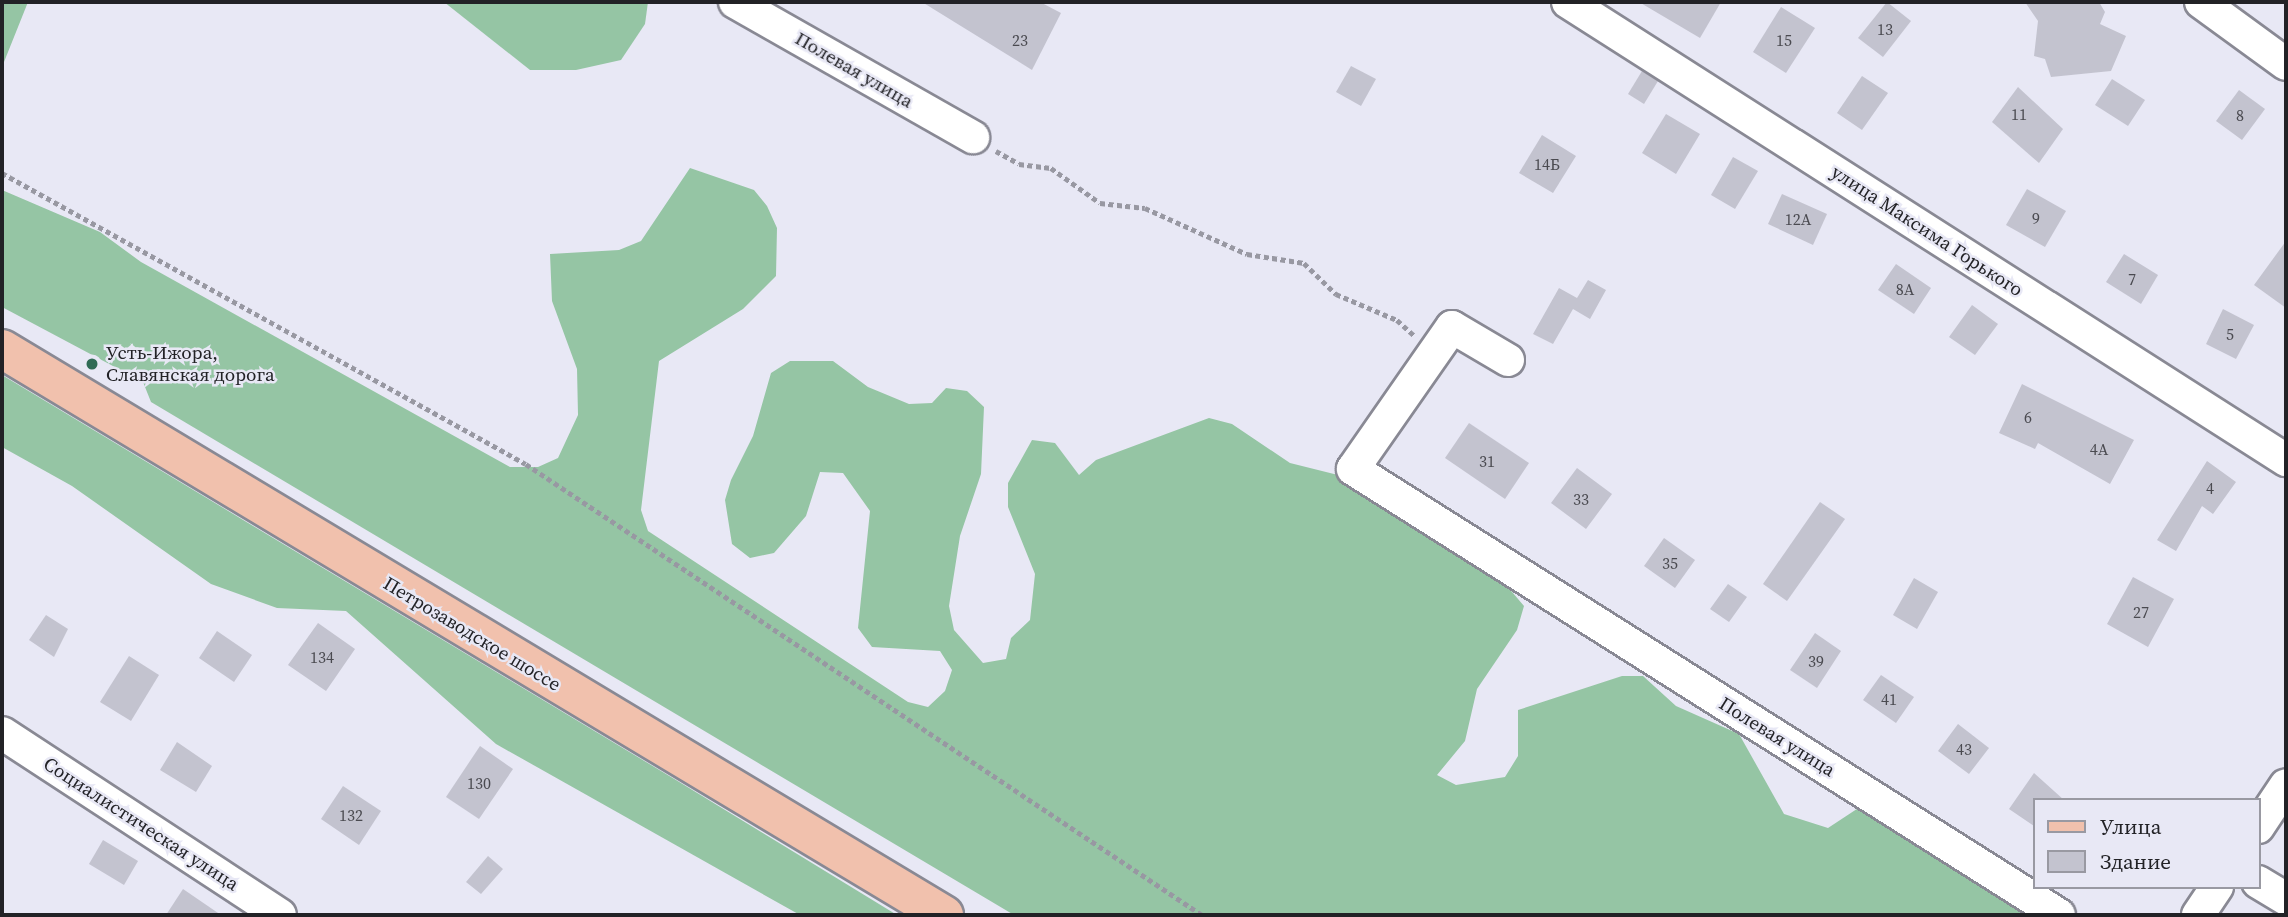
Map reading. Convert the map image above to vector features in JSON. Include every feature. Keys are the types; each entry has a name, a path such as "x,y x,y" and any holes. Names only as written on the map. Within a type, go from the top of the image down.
{"main road":[{"name":"Петрозаводское шоссе","path":"2,349 944,915"}],"street":[{"name":"Полевая улица","path":"735,2 973,137"},
{"name":"улица Максима Горького","path":"1568,2 2286,460"},
{"path":"2201,2 2244,37 2286,64"},
{"path":"1434,353 1452,327 1508,360"},
{"name":"Полевая улица","path":"1434,353 1353,469 2059,915"},
{"name":"Социалистическая улица","path":"2,733 280,915"},
{"path":"2260,824 2286,785"},
{"path":"2260,883 2286,899"},
{"path":"2199,915 2216,889"}],"path":[{"path":"973,137 1019,164 1051,168 1100,203 1145,208 1247,254 1304,263 1336,295 1397,320 1434,353"},
{"path":"2,173 526,464 1202,915"}],"green space":[{"path":"2,2 28,2 2,67"},
{"path":"444,2 648,2 645,24 621,60 576,70 530,70"},
{"path":"690,168 754,190 767,206 777,228 776,276 743,309 659,361 641,510 648,531 908,702 928,707 945,691 952,670 940,651 872,647 858,628 870,511 843,473 820,472 806,516 774,553 750,558 732,544 725,500 731,480 753,436 771,373 790,361 833,361 868,387 909,404 932,403 946,388 967,391 984,407 981,474 960,536 949,606 954,630 983,663 1006,659 1011,638 1030,620 1035,574 1008,507 1008,483 1032,440 1055,443 1079,475 1096,460 1209,418 1232,424 1290,463 1338,475 1370,502 1472,545 1524,606 1517,630 1477,689 1465,741 1437,775 1456,785 1505,777 1518,756 1518,710 1622,676 1643,676 1676,706 1739,734 1784,814 1828,828 1866,803 2052,915 1014,915 151,402 143,382 2,307 2,190 100,232 141,262 510,467 538,467 558,458 578,415 577,369 552,301 550,254 619,250 641,241"},
{"path":"2,375 897,915 800,915 496,744 346,611 277,608 211,584 72,486 2,447"}],"building":[{"path":"922,2 1040,2 1061,13 1032,70"},
{"path":"1639,2 1721,2 1700,38"},
{"path":"1887,2 1911,21 1883,57 1858,38"},
{"path":"2025,2 2099,2 2105,12 2100,24 2126,36 2111,71 2051,77 2045,59 2034,56 2038,21"},
{"path":"1781,7 1815,28 1786,73 1753,52"},
{"path":"1351,66 1376,79 1361,106 1336,92"},
{"path":"1642,71 1658,81 1644,104 1628,94"},
{"path":"1862,76 1888,93 1862,130 1837,113"},
{"path":"2112,79 2145,100 2128,126 2095,105"},
{"path":"2018,87 2063,129 2039,163 1992,122"},
{"path":"2239,90 2265,109 2242,140 2216,121"},
{"path":"1666,114 1700,134 1676,174 1642,153"},
{"path":"1542,135 1576,156 1553,193 1519,173"},
{"path":"1733,157 1758,171 1735,209 1711,195"},
{"path":"2027,189 2066,211 2045,247 2006,225"},
{"path":"1782,194 1827,214 1813,245 1768,224"},
{"path":"2286,241 2286,308 2254,285"},
{"path":"2124,254 2158,275 2141,304 2106,282"},
{"path":"1896,264 1931,288 1914,314 1878,290"},
{"path":"1588,280 1606,290 1590,319 1573,309 1553,344 1533,334 1559,288 1577,298"},
{"path":"1972,305 1998,324 1975,355 1949,337"},
{"path":"2223,309 2254,325 2236,359 2206,344"},
{"path":"2022,384 2134,440 2110,484 2038,443 2035,449 1999,433"},
{"path":"1469,423 1529,463 1505,499 1445,458"},
{"path":"2207,461 2236,482 2213,514 2202,506 2176,551 2157,540"},
{"path":"1577,468 1612,494 1586,529 1551,503"},
{"path":"1820,502 1845,519 1787,601 1763,584"},
{"path":"1664,538 1695,560 1675,588 1644,566"},
{"path":"2133,577 2174,599 2148,647 2107,624"},
{"path":"1914,578 1938,592 1917,629 1893,615"},
{"path":"1728,584 1747,597 1729,622 1710,609"},
{"path":"46,615 68,629 54,657 29,640"},
{"path":"318,623 355,649 326,691 288,665"},
{"path":"217,631 252,655 234,682 199,658"},
{"path":"1815,633 1841,651 1817,688 1790,670"},
{"path":"129,656 159,675 131,721 100,702"},
{"path":"1881,675 1914,697 1896,723 1863,700"},
{"path":"1958,724 1989,748 1969,774 1938,751"},
{"path":"177,742 212,766 196,792 160,770"},
{"path":"480,746 513,769 479,819 446,797"},
{"path":"2034,773 2062,798 2032,798 2032,825 2009,809"},
{"path":"343,786 381,811 359,845 321,819"},
{"path":"103,840 138,861 124,885 89,864"},
{"path":"488,856 503,869 481,894 466,882"},
{"path":"183,889 221,915 166,915"}],"place":[{"name":"Усть-Ижора, Славянская дорога","path":"92,364"}]}
